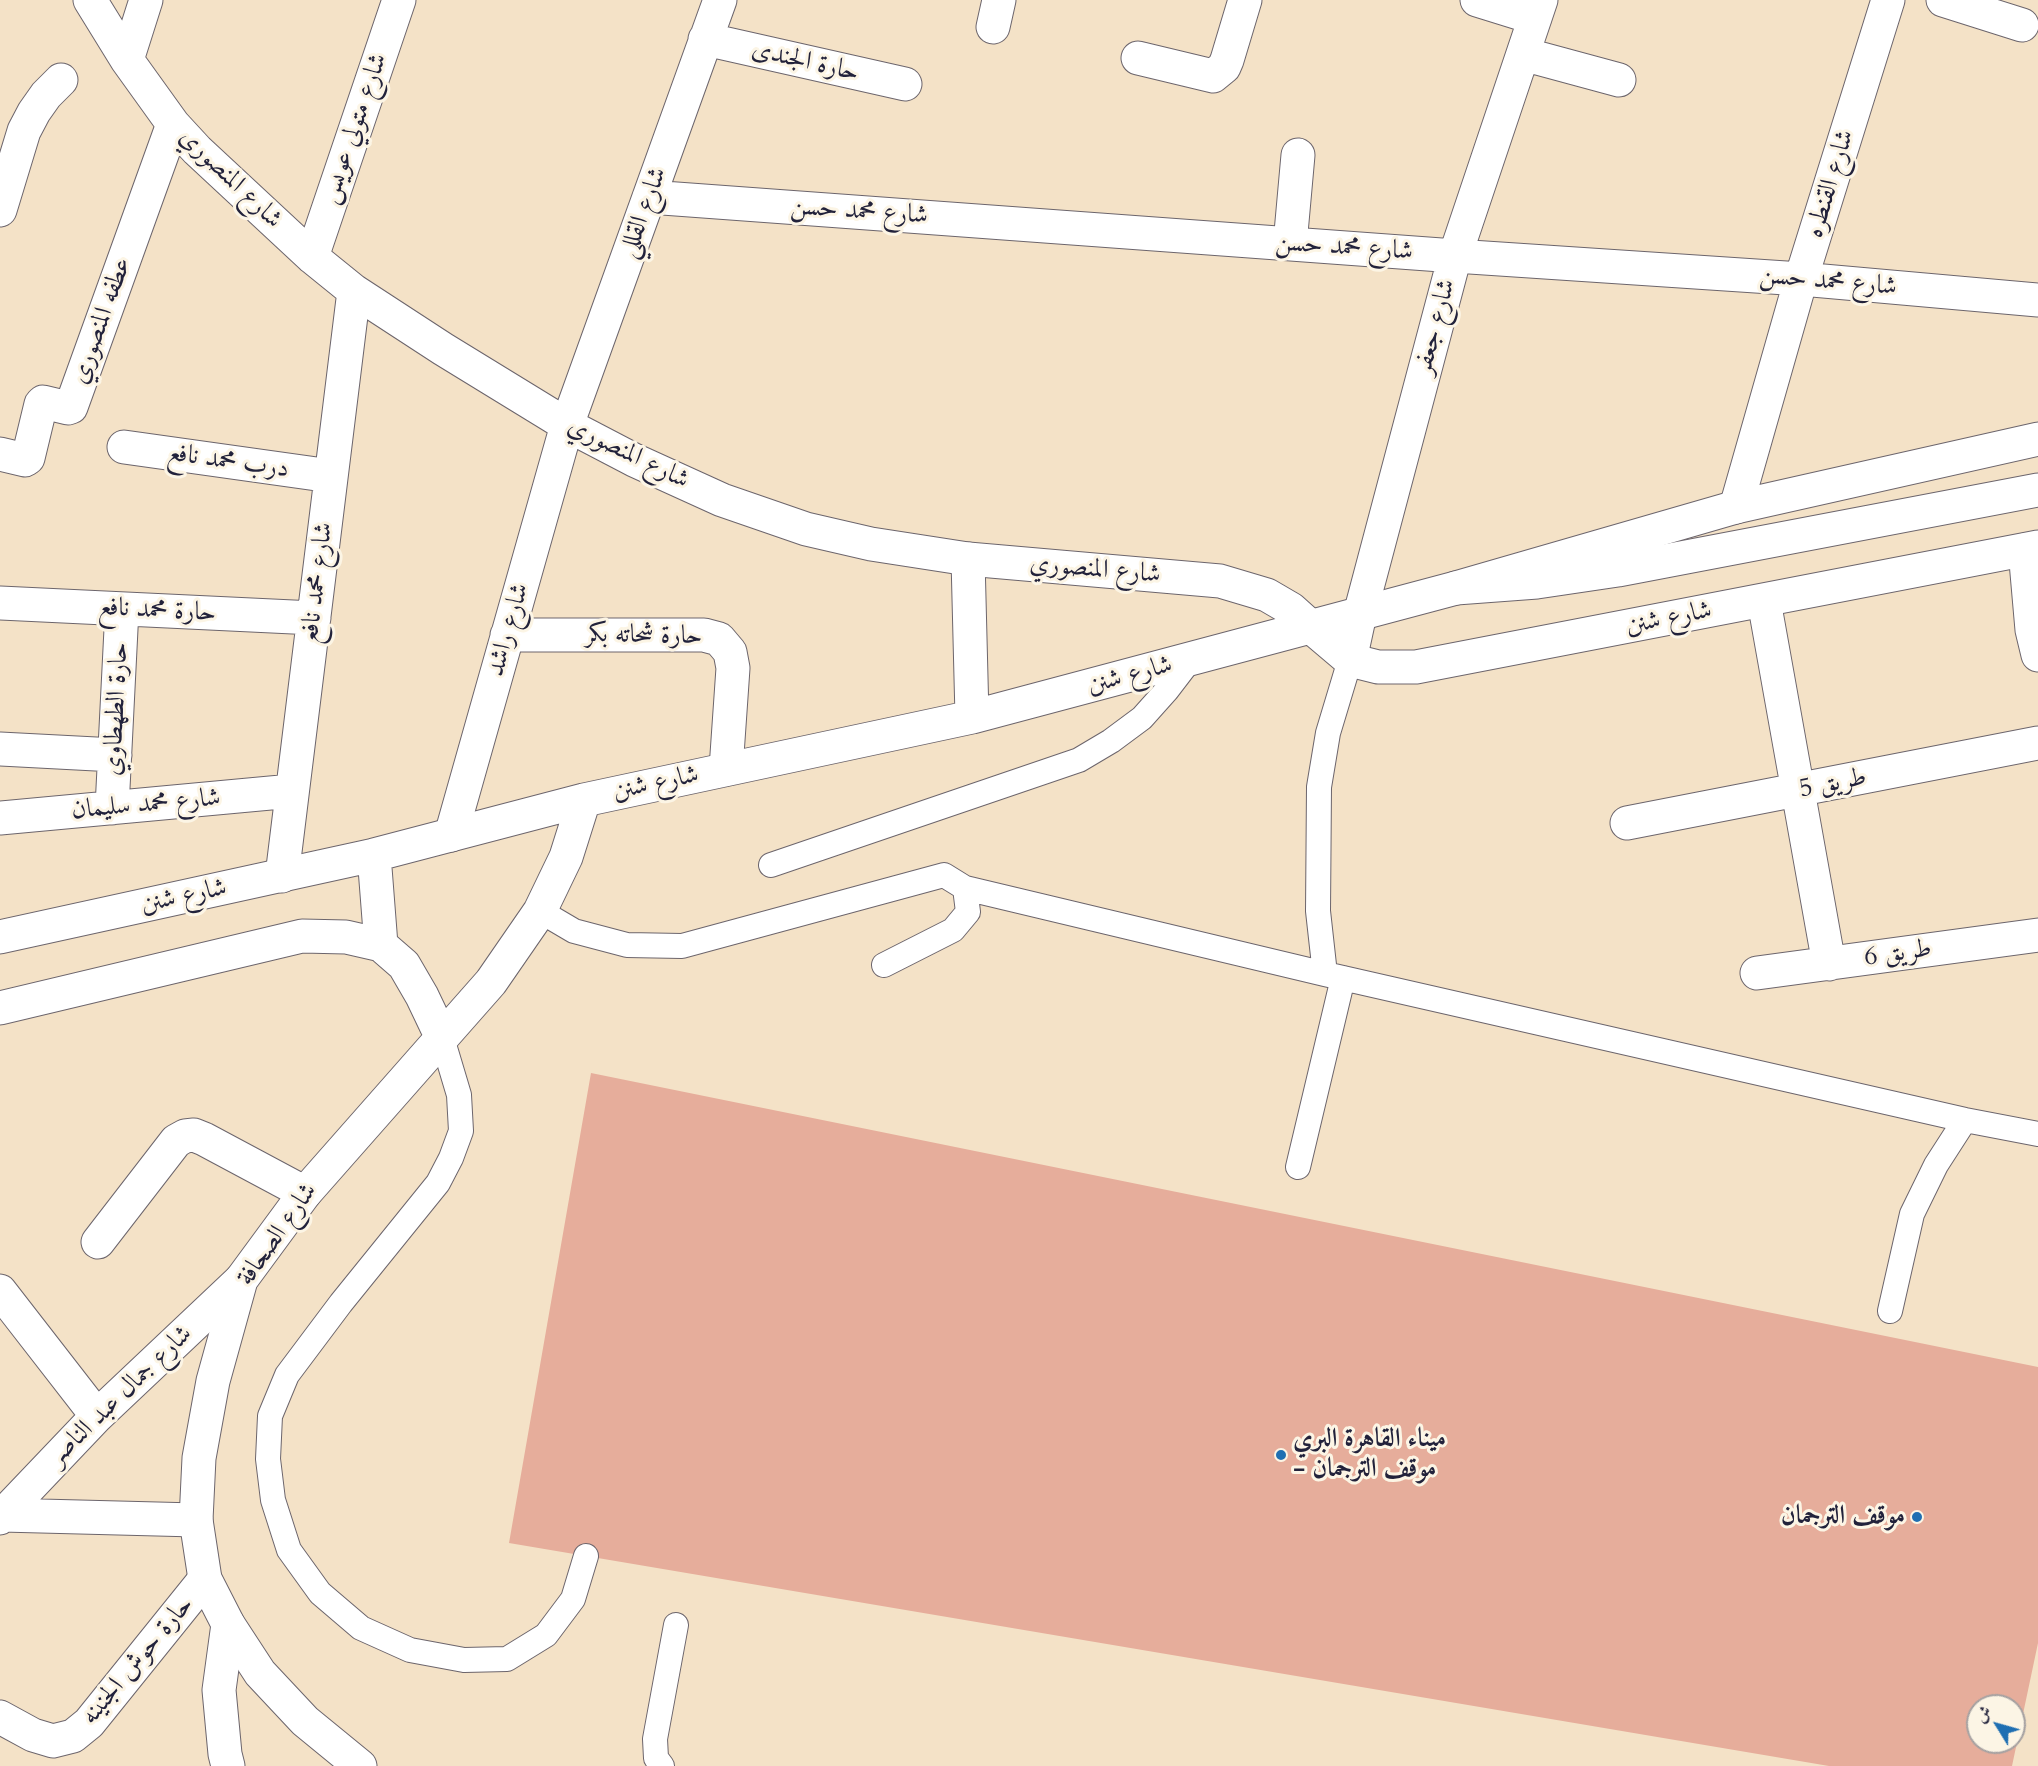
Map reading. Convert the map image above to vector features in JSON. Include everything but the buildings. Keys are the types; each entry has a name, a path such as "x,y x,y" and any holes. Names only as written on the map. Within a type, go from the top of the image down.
{"main road":[{"name":"شارع المنصوري","path":"90,0 127,60 173,124 197,150 312,257 354,291 443,349 567,425 634,460 722,500 806,529 871,544 968,559 1220,581 1267,595 1291,609 1311,627"},
{"path":"127,60 146,0"},
{"name":"شارع متولي عويس","path":"312,257 399,0"},
{"name":"شارع القللي","path":"567,425 720,0"},
{"path":"1138,58 1213,75 1224,67 1227,60 1245,0"},
{"path":"1477,0 1538,9"},
{"name":"شارع القنطره","path":"1736,507 1801,279 1888,0"},
{"path":"1943,0 2022,25"},
{"name":"شارع جعفر","path":"1350,660 1360,614 1455,256 1538,9"},
{"name":"حارة الجندى","path":"705,39 905,84"},
{"path":"1523,54 1619,80"},
{"path":"0,210 24,131 46,95 62,80"},
{"name":"عطفه المنصوري","path":"0,454 25,460 28,458 43,402 71,407 173,124"},
{"path":"1290,244 1298,155"},
{"name":"شارع محمد حسن","path":"649,197 1801,279 2038,300"},
{"name":"شارع محمد نافع","path":"282,876 354,291"},
{"name":"شارع راشد","path":"451,835 567,425"},
{"name":"شارع شنن","path":"0,937 374,855 584,800 972,717 1456,588 1736,507 2038,439"},
{"name":"درب محمد نافع","path":"124,447 331,476"},
{"path":"1456,588 1537,582 1618,570 2038,490"},
{"path":"2031,549 2032,630 2038,655"},
{"name":"شارع شنن","path":"1311,627 1350,660 1378,667 1416,667 2031,549"},
{"path":"968,559 972,717"},
{"path":"1764,601 1829,964"},
{"name":"حارة محمد نافع","path":"0,603 314,618"},
{"name":"حارة الطهطاوي","path":"112,808 122,609"},
{"name":"حارة شحاته بكر","path":"507,635 704,635 719,639 730,652 733,668 726,769"},
{"name":"طريق 5","path":"1627,824 2038,744"},
{"path":"0,749 115,754"},
{"name":"شارع محمد سليمان","path":"0,818 292,791"},
{"name":"شارع الصحافة","path":"360,1766 305,1721 261,1673 228,1624 205,1579 196,1521 198,1458 213,1381 241,1280 305,1193 491,982 540,911 566,857 584,800"},
{"path":"374,855 381,945"},
{"name":"طريق 6","path":"1757,973 2038,935"},
{"path":"0,1008 302,936 346,937 381,945 404,965 442,1038"},
{"path":"98,1242 176,1141 185,1136 194,1135 204,1139 305,1193"},
{"name":"شارع جمال عبد الناصر","path":"1,1515 97,1416 241,1280"},
{"path":"0,1291 97,1416"},
{"name":"شارع جمال عبد الناصر","path":"1,1515 196,1521"},
{"name":"حارة حوش الجنينه","path":"0,1717 33,1735 47,1753 73,1736 89,1723 205,1579"},
{"path":"228,1624 219,1690 228,1766"}],"lane":[{"path":"771,865 1079,760 1111,741 1142,718 1190,660"},
{"path":"1298,1167 1334,976 1318,911 1319,787 1328,733 1350,660"},
{"path":"540,911 574,931 627,945 682,946 944,875 965,888 1334,976 1965,1120 2038,1134"},
{"path":"884,965 953,930 968,912 965,888"},
{"path":"442,1038 459,1095 461,1131 451,1158 438,1182 341,1303 287,1375 270,1416 268,1459 273,1500 289,1550 320,1593 361,1628 410,1650 464,1660 507,1659 546,1635 573,1599 586,1556"},
{"path":"1890,1311 1912,1214 1936,1165 1965,1120"},
{"path":"662,1766 656,1758 655,1739 676,1624"}],"place":[{"name":"ميناء القاهرة البري - موقف الترجمان","path":"1281,1455"},
{"name":"موقف الترجمان","path":"1917,1517"}]}
